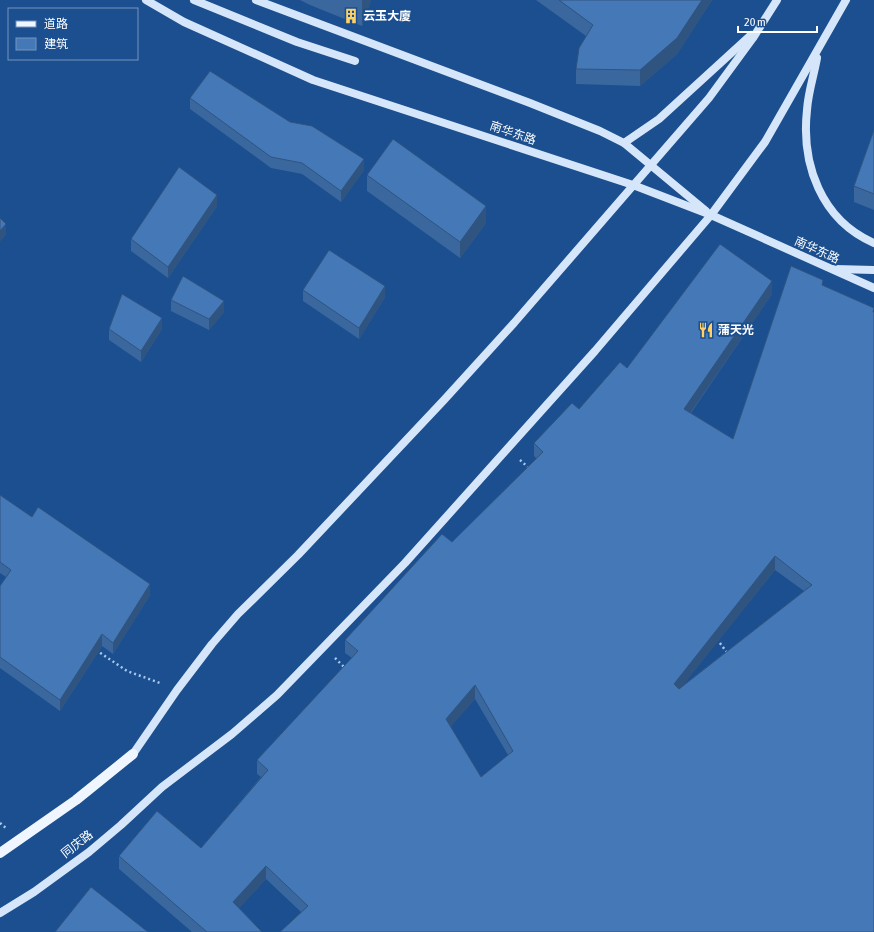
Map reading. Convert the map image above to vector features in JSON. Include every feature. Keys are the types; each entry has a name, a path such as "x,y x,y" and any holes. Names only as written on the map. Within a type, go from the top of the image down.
{"main road":[{"path":"0,853 76,800 133,754"}],"street":[{"name":"南华东路","path":"146,0 184,22 313,80 632,185 711,215 874,288"},
{"path":"194,0 297,42 355,61"},
{"path":"256,0 523,100 600,131 624,143 711,215"},
{"path":"133,754 177,690 212,644 238,614 298,555 514,323 632,185 709,98 760,27 777,0"},
{"path":"846,0 819,50 807,109 806,147 813,176 824,200 836,216 851,230 874,243"},
{"path":"624,143 660,119 760,27"},
{"name":"同庆路","path":"0,913 34,892 89,852 121,826 162,787 232,734 277,695 404,562 508,449 711,215 765,142 819,50"},
{"path":"830,269 874,270"}],"path":[{"path":"508,449 531,469"},
{"path":"713,634 730,658"},
{"path":"323,647 349,672"},
{"path":"95,649 127,671 177,690"}],"building":[{"path":"559,0 702,0 677,38 640,70 576,69 579,48 593,25"},
{"path":"210,71 290,122 312,126 364,159 341,191 302,163 271,157 190,98"},
{"path":"874,130 874,194 854,186"},
{"path":"393,139 486,206 460,242 367,175"},
{"path":"179,167 217,195 168,267 131,239"},
{"path":"0,218 6,224 0,231"},
{"path":"720,244 772,281 684,409 733,439 791,266 823,280 822,285 874,308 874,932 280,932 308,906 266,866 233,902 262,932 207,932 119,856 157,811 201,848 268,770 257,760 358,651 345,640 442,534 452,542 543,452 534,443 572,403 579,409 620,362 627,368","holes":["775,556 812,585 679,689 674,684","475,685 513,751 481,777 446,719"]},
{"path":"329,250 385,286 359,328 303,290"},
{"path":"183,276 224,301 209,319 171,300"},
{"path":"122,294 162,318 141,351 109,329"},
{"path":"0,495 32,517 38,507 150,584 113,643 102,634 60,700 0,657 0,586 11,570 0,562"},
{"path":"91,887 148,932 55,932"}],"place":[{"name":"云玉大廈","path":"351,16"},
{"name":"蒲天光","path":"706,330"}]}
